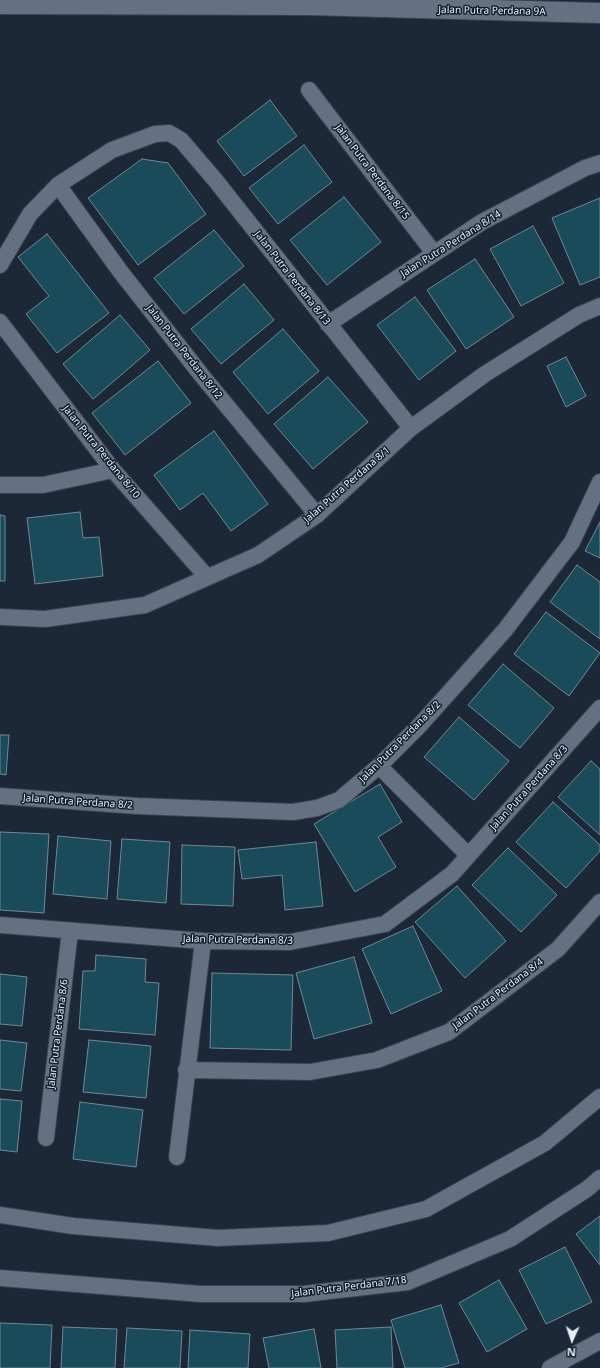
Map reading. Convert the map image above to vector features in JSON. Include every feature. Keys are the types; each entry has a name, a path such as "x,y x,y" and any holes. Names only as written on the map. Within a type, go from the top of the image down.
{"street":[{"name":"Jalan Putra Perdana 9A","path":"0,4 472,5 600,13"},
{"name":"Jalan Putra Perdana 8/15","path":"309,90 434,253"},
{"name":"Jalan Putra Perdana 8/13","path":"58,185 112,150 155,134 169,133 181,140 216,181 410,428"},
{"name":"Jalan Putra Perdana 8/14","path":"328,324 482,222 585,168 600,162"},
{"path":"0,265 30,214 58,185"},
{"name":"Jalan Putra Perdana 8/12","path":"58,185 120,271 203,377 317,515"},
{"name":"Jalan Putra Perdana 8/1","path":"0,617 45,619 145,605 206,577 258,556 317,515 410,428 485,374 579,315 600,306"},
{"name":"Jalan Putra Perdana 8/10","path":"0,322 113,470 206,577"},
{"path":"0,485 43,485 113,470"},
{"name":"Jalan Putra Perdana 8/2","path":"0,796 137,806 293,812 317,808 339,800 378,766 420,725 505,630 572,542 600,482"},
{"name":"Jalan Putra Perdana 8/3","path":"0,924 203,941 290,942 385,924 452,874 600,708"},
{"path":"378,766 468,855"},
{"name":"Jalan Putra Perdana 8/4","path":"186,1070 310,1072 377,1060 449,1032 558,949 600,902"},
{"name":"Jalan Putra Perdana 8/6","path":"46,1138 70,931"},
{"path":"177,1157 186,1070 203,941"},
{"path":"0,1215 73,1226 218,1238 328,1233 426,1209 545,1143 600,1096"},
{"name":"Jalan Putra Perdana 7/18","path":"0,1278 208,1294 304,1294 408,1282 510,1239 587,1189 600,1178"},
{"path":"550,1368 600,1341"}],"building":[{"path":"270,100 297,136 244,176 217,141"},
{"path":"304,145 332,182 278,224 249,188"},
{"path":"142,159 168,163 206,214 138,265 88,198"},
{"path":"344,197 381,242 327,285 290,240"},
{"path":"600,198 600,277 580,285 552,218"},
{"path":"533,226 564,283 521,306 490,249"},
{"path":"214,230 244,266 184,314 154,278"},
{"path":"47,234 109,313 57,353 26,314 49,296 18,257"},
{"path":"475,259 514,317 466,349 427,290"},
{"path":"244,284 274,320 221,364 191,329"},
{"path":"415,297 456,351 419,380 377,325"},
{"path":"120,315 150,350 93,399 63,364"},
{"path":"283,329 319,371 268,414 233,372"},
{"path":"566,357 586,396 566,407 547,366"},
{"path":"158,361 191,403 125,455 92,413"},
{"path":"328,377 368,422 313,469 274,424"},
{"path":"214,431 268,504 231,531 203,493 180,510 154,475"},
{"path":"80,512 83,538 99,537 103,576 35,584 27,518"},
{"path":"0,515 5,516 5,581 0,581"},
{"path":"600,522 600,558 585,551"},
{"path":"577,565 600,582 600,639 550,602"},
{"path":"546,612 600,653 569,696 514,654"},
{"path":"503,664 554,708 520,748 468,705"},
{"path":"459,717 509,761 474,800 424,757"},
{"path":"0,735 9,735 6,775 0,774"},
{"path":"591,761 600,769 600,835 558,797"},
{"path":"380,784 402,822 378,837 396,867 355,892 314,824"},
{"path":"553,802 600,845 600,851 566,888 516,842"},
{"path":"0,832 49,834 44,913 0,910"},
{"path":"58,836 111,841 107,899 53,894"},
{"path":"122,839 170,842 166,903 117,899"},
{"path":"316,842 323,906 285,910 282,875 242,879 238,850"},
{"path":"182,845 235,847 233,906 181,904"},
{"path":"508,848 557,895 521,932 472,885"},
{"path":"457,886 506,941 465,978 415,922"},
{"path":"413,926 442,991 391,1014 362,949"},
{"path":"96,955 146,959 145,982 159,983 155,1035 79,1029 83,971 95,971"},
{"path":"354,957 372,1023 314,1039 296,973"},
{"path":"212,973 293,975 291,1050 210,1048"},
{"path":"0,974 27,977 22,1026 0,1024"},
{"path":"0,1040 27,1043 21,1091 0,1089"},
{"path":"89,1040 151,1046 146,1098 83,1092"},
{"path":"0,1099 22,1101 17,1152 0,1150"},
{"path":"80,1102 143,1110 136,1167 73,1159"},
{"path":"600,1216 600,1265 576,1234"},
{"path":"565,1247 592,1302 546,1324 519,1270"},
{"path":"499,1280 527,1329 487,1352 459,1303"},
{"path":"441,1305 459,1363 441,1368 405,1368 391,1320"},
{"path":"0,1323 52,1325 50,1368 0,1368"},
{"path":"63,1327 117,1329 115,1368 61,1368"},
{"path":"391,1327 393,1368 337,1368 335,1330"},
{"path":"127,1328 182,1331 180,1368 124,1368"},
{"path":"314,1329 321,1368 269,1368 263,1338"},
{"path":"190,1330 250,1334 248,1368 188,1368"}]}
